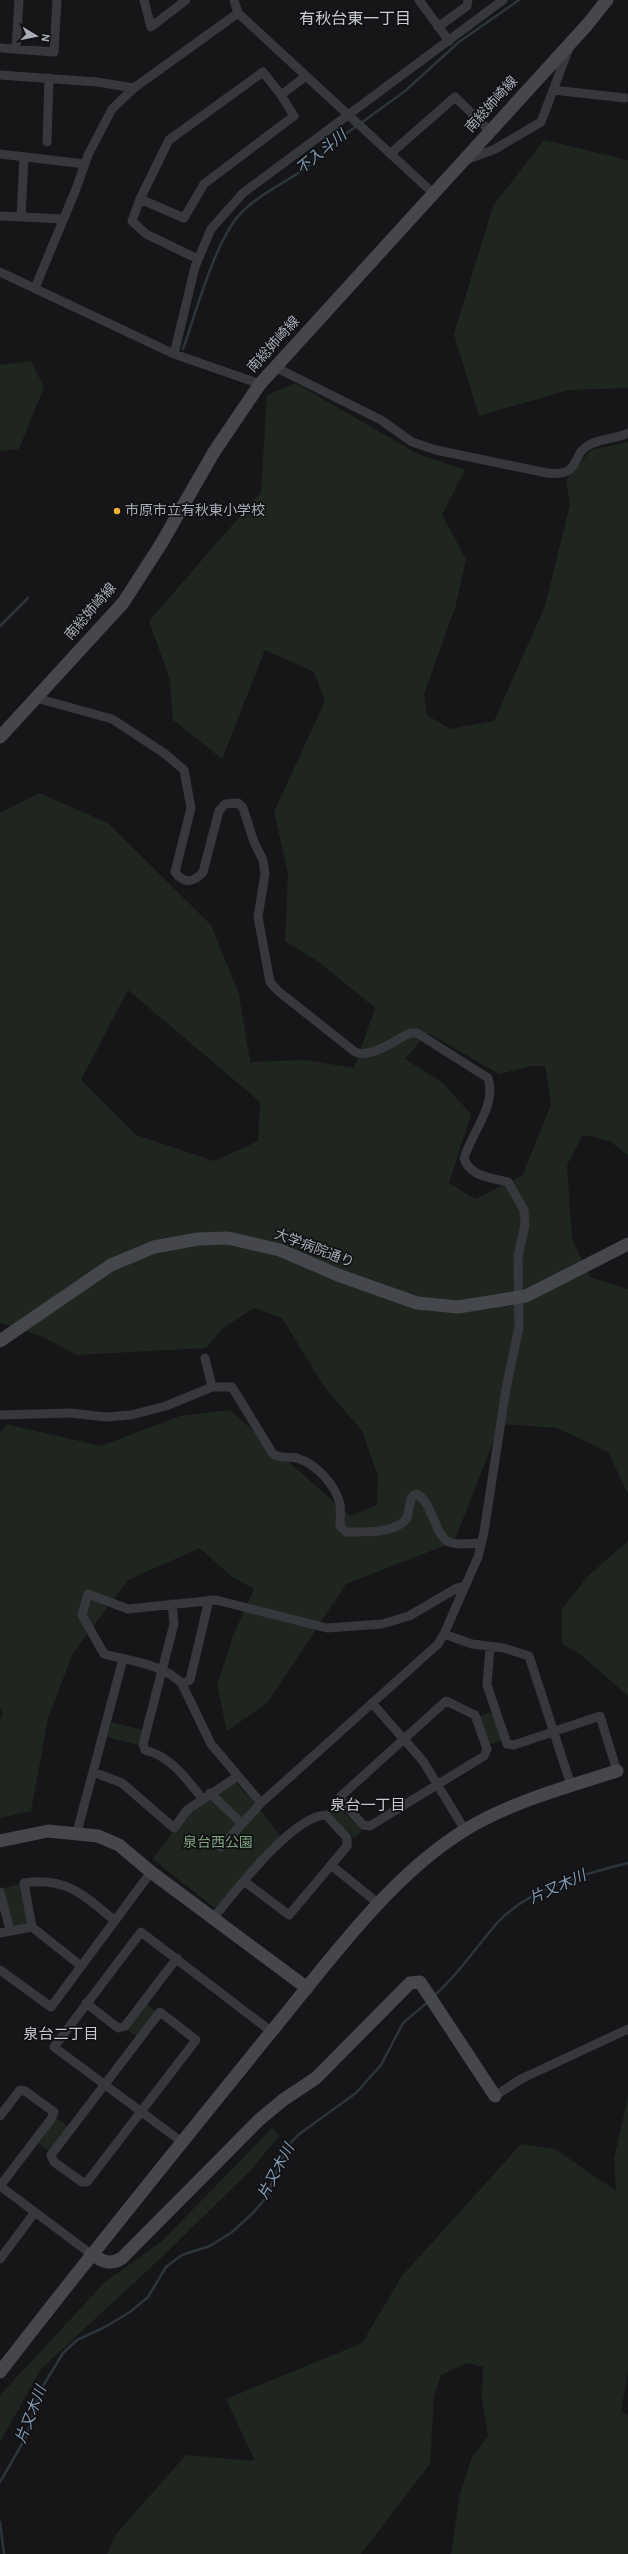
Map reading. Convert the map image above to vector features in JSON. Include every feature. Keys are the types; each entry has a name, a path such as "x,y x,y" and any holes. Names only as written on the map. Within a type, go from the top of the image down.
{"street":[{"path":"16,49 19,0"},
{"path":"0,48 54,52 57,0"},
{"path":"144,0 151,27 186,0"},
{"path":"234,0 238,13 433,193"},
{"path":"438,27 467,6 468,0"},
{"path":"174,354 198,259 211,229 243,193 347,114 503,0"},
{"name":"南総姉崎線","path":"0,737 123,603 161,544 214,452 260,384 572,41 606,0"},
{"path":"422,1 448,41"},
{"path":"36,288 85,164 112,109 134,88 238,13"},
{"path":"462,161 495,149 541,122 572,41"},
{"path":"140,199 184,218 204,184 294,116 264,72 169,140 140,199 132,221 146,234 198,259"},
{"path":"0,75 49,78 134,88"},
{"path":"281,95 306,76"},
{"path":"47,142 49,78"},
{"path":"553,90 625,98"},
{"path":"390,154 454,97 490,131"},
{"path":"0,154 85,164"},
{"path":"21,217 24,157"},
{"path":"0,216 64,219"},
{"path":"0,272 174,354 260,384"},
{"path":"275,367 381,420 412,442 436,450 547,473 561,475 574,465 587,446 602,439 628,433"},
{"path":"36,698 112,719 158,749 184,770 191,808 175,872 179,879 193,880 203,872 219,811 229,804 238,803 243,808 254,842 263,860 265,874 258,917 270,982 278,991 341,1042 362,1055 410,1033 417,1033 488,1078 491,1087 488,1104 464,1158 466,1166 475,1172 508,1182 524,1210 525,1225 518,1256 519,1327 506,1389 481,1543 465,1586 444,1634 438,1644 261,1803 221,1847"},
{"name":"大学病院通り","path":"0,1341 110,1265 154,1247 198,1240 228,1238 280,1250 338,1275 417,1303 458,1307 526,1296 628,1244"},
{"path":"205,1358 212,1387"},
{"path":"0,1415 70,1413 106,1417 131,1415 166,1406 212,1387 232,1387 273,1454 277,1457 299,1459 319,1471 333,1488 340,1504 340,1526 346,1532 382,1530 398,1525 407,1518 411,1498 416,1494 423,1499 445,1540 455,1544 481,1543"},
{"path":"261,1803 204,1734 182,1684 163,1670 104,1654 82,1615 88,1594 128,1609 209,1600 316,1626 336,1628 382,1624 408,1616 457,1588 465,1586"},
{"path":"182,1684 190,1680 209,1600"},
{"path":"172,1604 174,1624 143,1744 145,1750 157,1753 170,1761 206,1796 242,1824"},
{"path":"444,1634 472,1644 504,1648 529,1656 571,1785"},
{"path":"0,2372 91,2254 307,1988 379,1904 406,1876 465,1830 512,1807 571,1785 617,1771 600,1716 514,1745 507,1744 487,1685 490,1647"},
{"path":"77,1832 123,1659"},
{"path":"446,1701 475,1715 487,1750 484,1756 438,1784 370,1826 363,1825 342,1801 341,1796 446,1701"},
{"path":"372,1704 404,1738 438,1784 465,1830"},
{"path":"92,1772 122,1783 174,1828 187,1810 238,1776"},
{"path":"214,1917 244,1881 287,1836 318,1815 326,1815 347,1838 347,1846 289,1915 244,1881"},
{"path":"0,1841 48,1831 77,1832 98,1836 119,1845 151,1872 214,1917 307,1988"},
{"path":"331,1865 379,1904"},
{"path":"0,1970 51,2007 151,1872"},
{"path":"81,1966 32,1927 24,1883 49,1881 69,1886 82,1893 115,1921"},
{"path":"0,1892 10,1930"},
{"path":"0,1933 32,1927"},
{"path":"182,2142 54,2047 141,1932 272,2032"},
{"path":"86,2003 118,2028 124,2026 177,1958"},
{"path":"0,2116 20,2090 25,2091 54,2112 51,2119 0,2186 91,2254 108,2263 122,2258 259,2120 283,2100 316,2078 410,1983 420,1982 496,2096 521,2079 628,2029"},
{"path":"160,2012 196,2040 87,2182 82,2182 54,2162 51,2156 105,2085 160,2012"},
{"path":"0,2259 35,2212"}],"green space":[{"path":"544,140 628,160 628,388 569,390 479,416 454,334 493,206"},
{"path":"31,361 44,387 19,449 0,451 0,365"},
{"path":"295,383 418,454 465,470 442,515 466,559 456,605 424,694 427,715 450,729 494,721 545,606 570,504 566,480 591,450 628,442 628,1156 610,1141 583,1135 567,1165 572,1239 590,1277 628,1289 628,1494 608,1452 557,1428 500,1424 454,1542 346,1584 267,1703 227,1731 217,1685 233,1636 254,1589 232,1577 200,1548 128,1580 73,1653 48,1718 31,1811 0,1818 0,1719 3,1714 0,1707 0,1434 6,1424 101,1446 180,1416 230,1410 350,1516 377,1505 378,1476 362,1431 323,1385 282,1318 254,1308 223,1328 206,1348 77,1355 41,1336 0,1323 0,813 39,793 108,823 211,925 239,994 250,1062 306,1060 354,1068 375,1008 319,962 285,941 288,874 274,812 325,701 314,672 265,650 222,759 173,720 170,680 149,621 261,492 267,395","holes":["128,990 260,1102 258,1141 214,1161 136,1135 81,1080","428,1033 499,1074 531,1066 545,1066 551,1105 522,1176 475,1199 449,1183 471,1114 443,1083 405,1059"]},
{"path":"628,1541 628,1696 580,1654 562,1644 562,1609 587,1577"},
{"path":"493,1712 501,1741 487,1745 479,1716"},
{"path":"111,1722 142,1730 138,1745 107,1737"},
{"name":"泉台西公園","path":"236,1783 256,1804 280,1836 216,1907 213,1907 153,1859 174,1830 197,1806"},
{"path":"337,1805 362,1831 354,1838 329,1812"},
{"path":"24,1883 32,1927 10,1930 0,1889"},
{"path":"145,2003 158,2013 139,2038 125,2029"},
{"path":"628,2096 628,2371 621,2411 628,2416 628,2554 451,2554 460,2494 472,2457 488,2436 482,2398 483,2367 467,2363 441,2375 434,2396 430,2464 361,2554 107,2554 117,2533 186,2455 255,2461 226,2399 362,2343 402,2276 521,2144 555,2149 616,2191 614,2159"},
{"path":"55,2117 69,2127 50,2152 37,2142"},
{"path":"273,2127 279,2136 251,2170 163,2256 41,2369 0,2442 0,2397 3,2392 104,2283 162,2241"}],"waterway":[{"name":"不入斗川","path":"361,123 405,91 459,42 519,0"},
{"name":"不入斗川","path":"183,349 215,257 224,239 242,212 257,199 299,173 357,126"},
{"name":"不入斗川","path":"0,626 28,598"},
{"name":"片又木川","path":"434,1996 459,1970 498,1922 511,1910 542,1891 558,1884 628,1863"},
{"name":"片又木川","path":"0,2482 26,2437 40,2391 63,2353 77,2340 105,2327 130,2312 148,2297 166,2267 182,2255 210,2246 232,2232 252,2214 266,2198 287,2147 298,2135 356,2093 381,2065 403,2023 429,2001"},
{"name":"片又木川","path":"0,2522 4,2554"}],"place":[{"name":"市原市立有秋東小学校","path":"117,511"}],"district":[{"name":"有秋台東一丁目","path":"355,20"},
{"name":"泉台一丁目","path":"368,1806"},
{"name":"泉台二丁目","path":"61,2035"}]}
